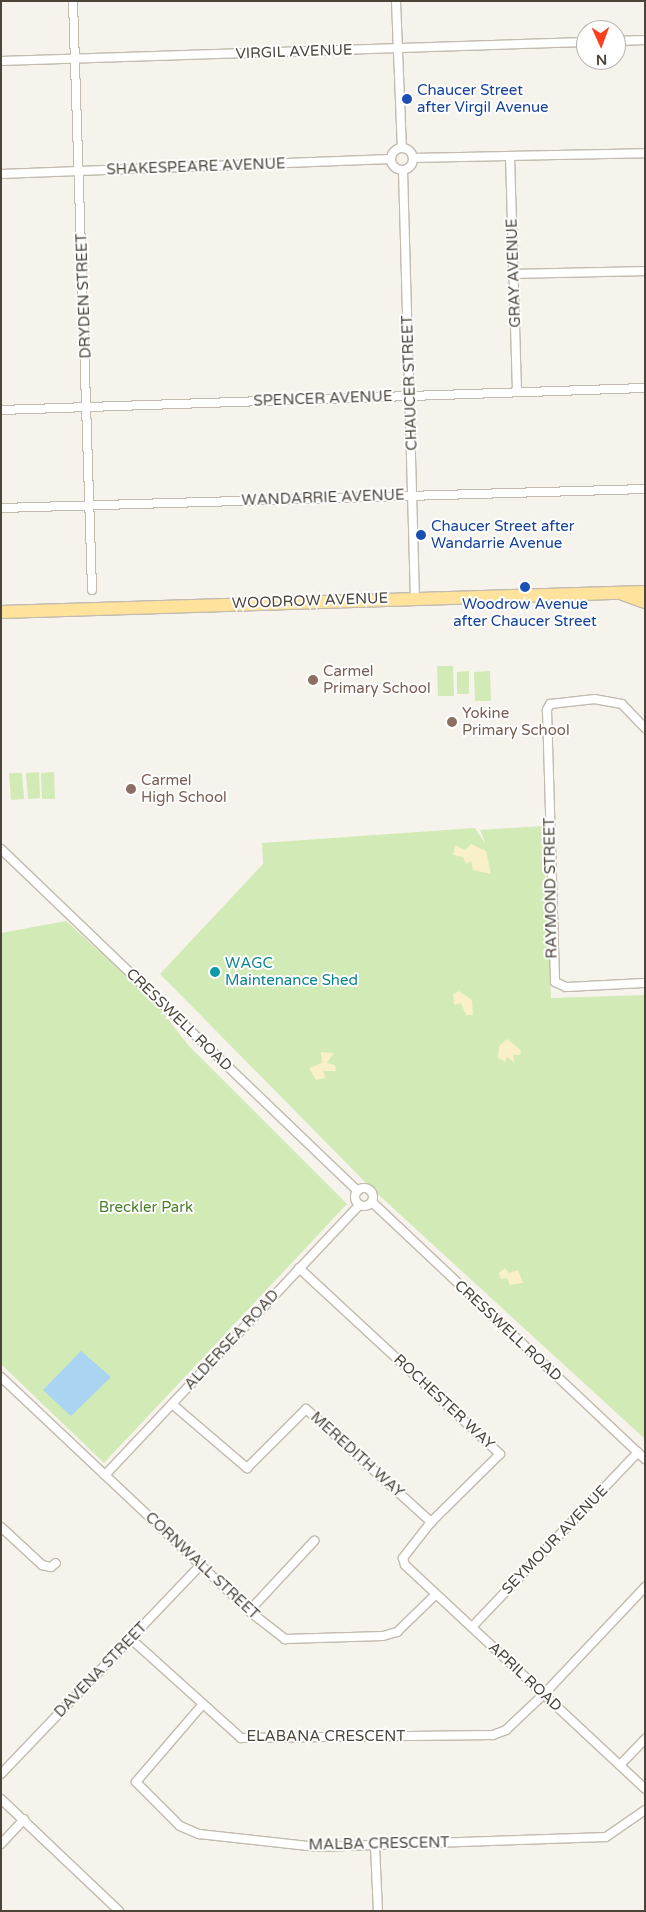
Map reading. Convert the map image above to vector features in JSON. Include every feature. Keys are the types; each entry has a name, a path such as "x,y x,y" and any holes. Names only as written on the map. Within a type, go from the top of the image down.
{"main road":[{"name":"WOODROW AVENUE","path":"618,592 645,602"},
{"name":"WOODROW AVENUE","path":"1,612 415,597 645,592"}],"street":[{"name":"DRYDEN STREET","path":"73,1 80,171 92,590"},
{"path":"396,1 402,148 413,158 645,153"},
{"path":"626,41 645,40"},
{"name":"VIRGIL AVENUE","path":"1,61 576,42"},
{"path":"402,148 391,159 403,170 413,158"},
{"name":"GRAY AVENUE","path":"510,156 517,390"},
{"name":"SHAKESPEARE AVENUE","path":"1,174 391,159"},
{"name":"CHAUCER STREET","path":"403,170 415,597"},
{"path":"514,274 645,270"},
{"name":"SPENCER AVENUE","path":"1,410 410,396 517,390 645,388"},
{"name":"WANDARRIE AVENUE","path":"1,508 645,488"},
{"name":"RAYMOND STREET","path":"645,728 622,704 594,699 550,704 556,982 566,987 645,984"},
{"name":"CRESSWELL ROAD","path":"1,849 358,1191 370,1190 372,1202 645,1459"},
{"path":"358,1191 359,1205 372,1202"},
{"name":"ALDERSEA ROAD","path":"105,1475 359,1205"},
{"name":"ROCHESTER WAY","path":"299,1268 500,1454 431,1522 403,1558 405,1565"},
{"name":"CORNWALL STREET","path":"1,1377 249,1611 286,1639 383,1636 397,1632 435,1595"},
{"name":"MEREDITH WAY","path":"172,1404 246,1468 306,1410 431,1522"},
{"name":"SEYMOUR AVENUE","path":"472,1627 638,1452"},
{"path":"1,1527 42,1565 51,1567 56,1563"},
{"path":"249,1611 314,1541"},
{"name":"DAVENA STREET","path":"1,1774 131,1639 200,1564"},
{"name":"APRIL ROAD","path":"405,1565 543,1696 621,1764 645,1789"},
{"name":"ELABANA CRESCENT","path":"131,1639 240,1738 473,1735 506,1730 543,1696 645,1587"},
{"name":"MALBA CRESCENT","path":"203,1704 136,1782 180,1826 199,1834 308,1846 375,1846 606,1837 645,1810"},
{"path":"621,1764 645,1739"},
{"path":"1,1799 119,1911"},
{"path":"1,1844 24,1820"},
{"path":"375,1846 378,1911"}],"green space":[{"path":"437,666 453,666 454,696 438,696"},
{"path":"469,671 469,694 457,694 457,672"},
{"path":"490,671 491,701 475,701 474,672"},
{"path":"39,772 40,798 28,799 26,773"},
{"path":"54,772 55,799 42,799 41,773"},
{"path":"9,773 22,773 24,799 11,800"},
{"path":"543,826 551,998 645,995 645,1439 369,1186 160,974 263,864 262,843 475,828 486,845 480,830"},
{"name":"Breckler Park","path":"66,921 153,1000 189,1046 347,1204 104,1463 1,1364 1,933"}],"sand":[{"path":"471,844 486,851 491,874 473,870 471,861 466,864 463,857 453,855 455,845 465,850"},
{"path":"459,991 472,1000 473,1015 466,1015 461,1003 454,1005 453,994"},
{"path":"507,1039 521,1050 520,1055 513,1055 515,1063 507,1057 505,1062 498,1058 499,1046"},
{"path":"321,1052 334,1053 327,1063 335,1065 336,1071 323,1071 326,1078 316,1080 309,1068 322,1063"},
{"path":"505,1268 509,1273 518,1270 523,1283 510,1285 507,1278 501,1279 499,1273"}],"water":[{"path":"81,1351 111,1377 71,1416 43,1390"}],"place":[{"name":"Chaucer Street after Virgil Avenue","path":"407,99"},
{"name":"Chaucer Street after Wandarrie Avenue","path":"421,535"},
{"name":"Woodrow Avenue after Chaucer Street","path":"525,587"},
{"name":"Carmel Primary School","path":"313,680"},
{"name":"Yokine Primary School","path":"452,722"},
{"name":"Carmel High School","path":"131,789"},
{"name":"WAGC Maintenance Shed","path":"215,972"}]}
